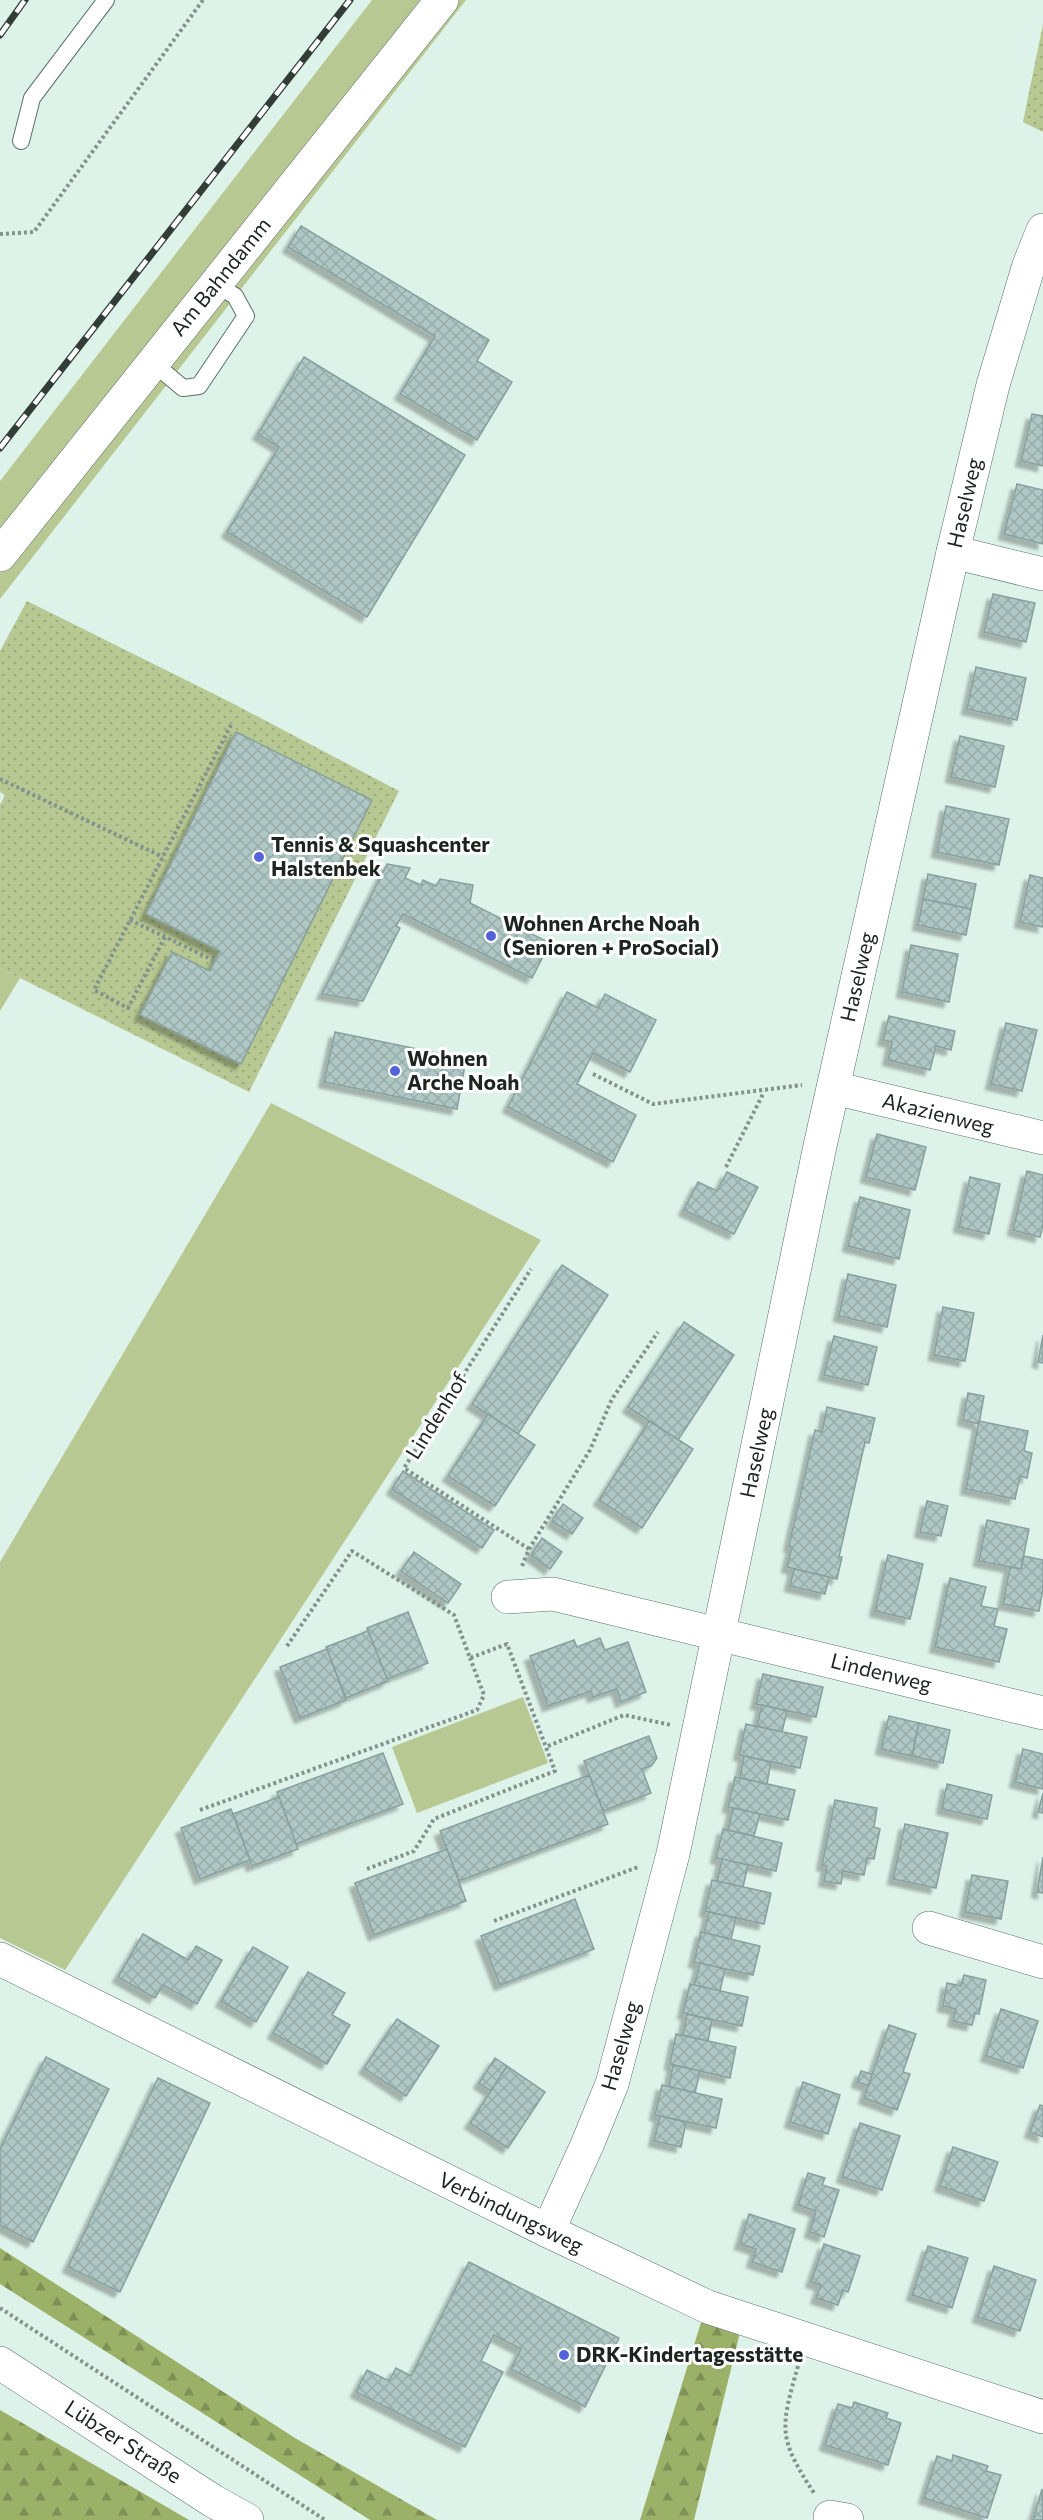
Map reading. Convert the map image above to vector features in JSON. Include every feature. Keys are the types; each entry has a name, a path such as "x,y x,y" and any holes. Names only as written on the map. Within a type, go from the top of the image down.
{"street":[{"name":"Am Bahndamm","path":"0,555 442,0"},
{"name":"Haselweg","path":"548,2231 612,2084 673,1854 834,1088 953,552 993,385 1029,265 1043,230"},
{"path":"953,552 1043,574"},
{"name":"Akazienweg","path":"834,1088 1043,1138"},
{"path":"508,1597 553,1594 719,1633"},
{"name":"Lindenweg","path":"719,1633 1043,1713"},
{"path":"929,1928 1043,1962"},
{"name":"Verbindungsweg","path":"0,1959 548,2231 708,2307 1043,2417"},
{"name":"Lübzer Straße","path":"0,2363 213,2501 247,2520"}],"lane":[{"path":"21,141 32,98 106,0"},
{"path":"152,362 183,388 199,387 246,316 235,296 215,284"}],"path":[{"path":"0,234 34,232 203,0"},
{"path":"165,937 128,1008 94,990 231,724"},
{"path":"0,779 163,857"},
{"path":"130,920 215,961"},
{"path":"593,1074 653,1104 816,1083 834,1088"},
{"path":"726,1167 764,1091"},
{"name":"Lindenhof","path":"529,1549 404,1468 531,1269"},
{"path":"508,1597 529,1549 590,1450 612,1399 658,1332"},
{"path":"200,1810 477,1710 484,1695 454,1615 352,1551 287,1646"},
{"path":"368,1869 414,1851 434,1819 555,1771 548,1746 507,1644 470,1658"},
{"path":"548,1746 624,1715 698,1731"},
{"path":"494,1921 673,1854"},
{"path":"0,2308 325,2520"},
{"path":"806,2339 787,2404 784,2429 794,2462 838,2518"}],"green space":[{"path":"372,0 466,0 0,599 0,481"},
{"path":"1043,24 1043,132 1023,122"},
{"path":"27,601 232,703 399,791 249,1092 0,968 0,805 5,795 0,792 0,651"},
{"path":"0,968 20,978 0,1011"},
{"path":"271,1103 541,1240 65,1970 0,1938 0,1562"},
{"path":"523,1697 548,1763 417,1813 392,1747"},
{"path":"0,2248 295,2438 437,2520 370,2520 0,2284"},
{"path":"703,2316 741,2328 694,2520 640,2520"},
{"path":"0,2410 189,2520 0,2520"}],"building":[{"path":"301,226 489,340 477,361 512,382 477,440 400,394 435,336 288,247"},
{"path":"304,357 465,455 367,617 227,532 279,447 258,434"},
{"path":"1032,414 1043,416 1043,466 1021,461"},
{"path":"1017,484 1043,490 1043,544 1004,534"},
{"path":"993,594 1035,603 1026,642 984,632"},
{"path":"976,667 1026,678 1017,720 967,709"},
{"name":"Tennis & Squashcenter Halstenbek","path":"236,732 372,800 241,1064 140,1015 172,952 210,971 220,951 146,914"},
{"path":"960,736 1004,746 995,787 951,777"},
{"path":"946,806 1009,819 999,865 937,852"},
{"name":"Wohnen Arche Noah (Senioren + ProSocial)","path":"387,864 410,868 405,878 421,885 423,880 436,886 440,879 473,885 470,903 550,943 532,978 403,914 396,926 400,928 363,1001 322,994"},
{"path":"928,874 976,884 971,909 923,899"},
{"path":"1030,875 1043,878 1043,927 1020,922"},
{"path":"923,899 971,909 966,935 918,925"},
{"path":"911,945 958,954 949,1002 902,992"},
{"path":"567,992 598,1008 605,994 656,1020 630,1072 593,1053 577,1084 636,1115 613,1162 508,1107"},
{"path":"889,1016 955,1031 951,1050 936,1046 930,1070 888,1060 892,1042 883,1040"},
{"path":"1006,1023 1037,1030 1022,1091 991,1084"},
{"name":"Wohnen Arche Noah","path":"335,1032 466,1059 457,1109 324,1082"},
{"path":"877,1134 926,1147 915,1190 866,1177"},
{"path":"1027,1171 1043,1175 1043,1225 1040,1237 1013,1230"},
{"path":"727,1172 758,1187 734,1234 684,1210 698,1182 717,1191"},
{"path":"970,1177 1000,1184 989,1234 959,1227"},
{"path":"860,1197 910,1210 899,1259 848,1246"},
{"path":"562,1265 608,1295 518,1434 472,1404"},
{"path":"848,1274 896,1285 887,1327 839,1316"},
{"path":"943,1307 974,1313 965,1361 934,1355"},
{"path":"684,1322 734,1355 678,1440 628,1407"},
{"path":"1043,1335 1043,1363 1038,1362"},
{"path":"834,1336 877,1347 868,1385 824,1375"},
{"path":"968,1393 984,1396 979,1424 963,1420"},
{"path":"827,1407 875,1418 869,1443 865,1442 839,1557 842,1557 837,1579 787,1567 792,1547 789,1546 815,1430 822,1432"},
{"path":"488,1414 535,1445 495,1506 448,1476"},
{"path":"649,1421 693,1449 642,1528 599,1500"},
{"path":"979,1421 1028,1431 1024,1451 1032,1453 1027,1478 1020,1476 1015,1499 966,1489"},
{"path":"403,1471 494,1530 482,1548 392,1489"},
{"path":"927,1501 948,1506 941,1536 920,1532"},
{"path":"563,1504 583,1518 572,1534 552,1521"},
{"path":"987,1520 1029,1529 1021,1569 979,1561"},
{"path":"542,1538 562,1552 550,1569 531,1555"},
{"path":"414,1552 461,1584 448,1603 401,1571"},
{"path":"888,1555 923,1564 910,1619 875,1611"},
{"path":"1024,1556 1043,1560 1043,1589 1039,1611 1003,1604 1010,1567 1021,1569"},
{"path":"794,1569 829,1577 825,1594 790,1586"},
{"path":"950,1578 986,1587 981,1606 998,1609 994,1626 1007,1629 999,1662 935,1647"},
{"path":"408,1612 428,1663 387,1679 367,1628"},
{"path":"368,1631 388,1681 346,1698 326,1647"},
{"path":"600,1638 605,1650 628,1642 646,1692 621,1702 617,1689 593,1697 591,1691 548,1706 530,1656 574,1640 577,1647"},
{"path":"327,1649 346,1700 300,1718 280,1667"},
{"path":"763,1674 823,1687 816,1717 756,1704"},
{"path":"762,1705 787,1711 782,1732 757,1726"},
{"path":"889,1716 919,1723 912,1756 881,1749"},
{"path":"919,1723 950,1730 943,1763 912,1756"},
{"path":"746,1724 807,1737 800,1768 739,1755"},
{"path":"649,1736 657,1758 651,1766 642,1769 651,1793 603,1811 584,1761"},
{"path":"1023,1749 1043,1754 1043,1789 1015,1782"},
{"path":"383,1753 403,1804 296,1844 277,1792"},
{"path":"744,1756 771,1762 767,1784 740,1778"},
{"path":"589,1775 608,1824 459,1881 440,1831"},
{"path":"735,1777 795,1790 788,1820 728,1807"},
{"path":"947,1784 992,1795 987,1819 942,1809"},
{"path":"1043,1793 1043,1813 1038,1812"},
{"path":"279,1797 298,1849 252,1866 233,1814"},
{"path":"835,1800 877,1808 874,1827 880,1829 874,1859 867,1858 864,1875 843,1871 841,1884 824,1881 827,1866 822,1865"},
{"path":"733,1808 760,1814 754,1836 728,1830"},
{"path":"231,1809 250,1860 200,1879 181,1828"},
{"path":"905,1824 948,1833 936,1888 893,1879"},
{"path":"723,1829 782,1843 776,1871 716,1858"},
{"path":"447,1849 466,1901 374,1935 355,1883"},
{"path":"1043,1857 1043,1893 1037,1892"},
{"path":"722,1859 748,1865 743,1887 717,1882"},
{"path":"972,1875 1008,1881 1001,1919 965,1912"},
{"path":"712,1880 771,1893 764,1924 705,1911"},
{"path":"575,1899 594,1949 500,1985 481,1936"},
{"path":"709,1912 736,1918 731,1939 704,1933"},
{"path":"701,1932 760,1946 753,1975 694,1962"},
{"path":"143,1934 188,1960 196,1946 222,1960 197,2004 163,1985 155,1998 118,1977"},
{"path":"253,1947 288,1967 256,2022 221,2001"},
{"path":"700,1963 725,1969 720,1991 694,1986"},
{"path":"308,1972 345,1993 332,2015 350,2025 327,2064 273,2033"},
{"path":"964,1975 986,1980 979,2014 975,2013 972,2025 953,2021 956,2009 943,2006 947,1983 961,1986"},
{"path":"690,1984 748,1997 742,2026 683,2013"},
{"path":"1001,2009 1038,2021 1023,2068 986,2056"},
{"path":"687,2014 712,2020 708,2041 683,2035"},
{"path":"397,2019 439,2046 406,2096 364,2068"},
{"path":"889,2025 916,2034 903,2072 910,2074 897,2110 864,2098"},
{"path":"676,2034 736,2047 730,2078 670,2064"},
{"path":"46,2057 109,2089 33,2242 0,2225 0,2149"},
{"path":"495,2058 507,2066 491,2091 479,2083"},
{"path":"673,2065 700,2071 695,2093 669,2087"},
{"path":"507,2066 545,2092 508,2148 470,2123"},
{"path":"861,2071 872,2074 869,2086 857,2082"},
{"path":"158,2078 210,2103 120,2292 68,2267"},
{"path":"803,2082 840,2095 828,2134 790,2122"},
{"path":"662,2085 722,2099 716,2128 655,2115"},
{"path":"1040,2105 1043,2106 1043,2137 1030,2132"},
{"path":"660,2116 686,2122 681,2147 654,2141"},
{"path":"860,2123 900,2136 882,2190 842,2177"},
{"path":"953,2147 998,2162 984,2201 940,2186"},
{"path":"808,2173 825,2178 822,2185 839,2190 824,2237 810,2232 816,2211 798,2205"},
{"path":"749,2214 795,2229 782,2272 752,2262 756,2249 740,2244"},
{"path":"824,2244 860,2256 848,2292 843,2290 838,2305 816,2298 821,2285 811,2282"},
{"path":"928,2246 968,2258 952,2308 912,2295"},
{"name":"DRK-Kindertagesstätte","path":"469,2262 619,2338 585,2407 511,2369 521,2349 494,2335 481,2361 503,2372 465,2447 356,2392 367,2370 389,2381 396,2368 411,2376"},
{"path":"994,2266 1036,2280 1020,2331 978,2317"},
{"path":"854,2402 888,2413 886,2418 901,2423 888,2465 825,2445 838,2404 852,2408"},
{"path":"953,2455 988,2466 986,2471 1001,2475 987,2518 924,2498 937,2456 952,2461"},
{"path":"1042,2489 1043,2520 1033,2520"}],"railway":[{"path":"0,35 25,0"},
{"path":"0,448 350,0"}],"place":[{"name":"Tennis & Squashcenter Halstenbek","path":"259,857"},
{"name":"Wohnen Arche Noah (Senioren + ProSocial)","path":"491,936"},
{"name":"Wohnen Arche Noah","path":"395,1071"},
{"name":"DRK-Kindertagesstätte","path":"564,2355"}]}
